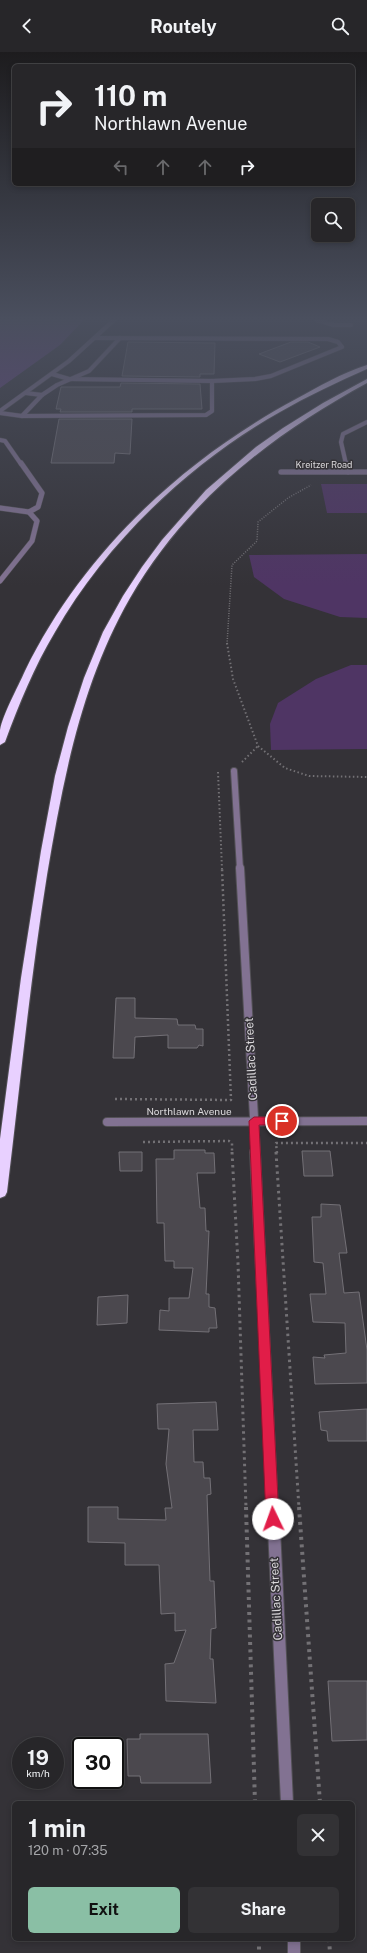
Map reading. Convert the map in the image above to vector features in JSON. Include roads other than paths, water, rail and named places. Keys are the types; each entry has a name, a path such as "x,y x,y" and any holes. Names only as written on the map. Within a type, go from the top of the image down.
{"highway":[{"path":"0,742 28,676 60,617 103,557 140,517 199,463 227,442 282,409"},
{"path":"0,1192 35,915 55,798 75,717 91,671 110,626 158,550 198,504 234,468 284,429 318,409"}],"street":[{"path":"22,416 29,409"},
{"path":"0,412 38,417 196,416 206,414 212,411 212,409"},
{"path":"348,472 341,442 343,434 367,422"},
{"path":"0,440 5,441 42,493 38,507 29,512 0,508"},
{"name":"Kreitzer Road","path":"280,472 367,472"},
{"path":"0,581 32,541 37,522 29,512"},
{"name":"Cadillac Street","path":"234,772 254,1121 287,1801"},
{"name":"Northlawn Avenue","path":"107,1122 367,1121"},
{"path":"294,1941 294,1953"}]}
